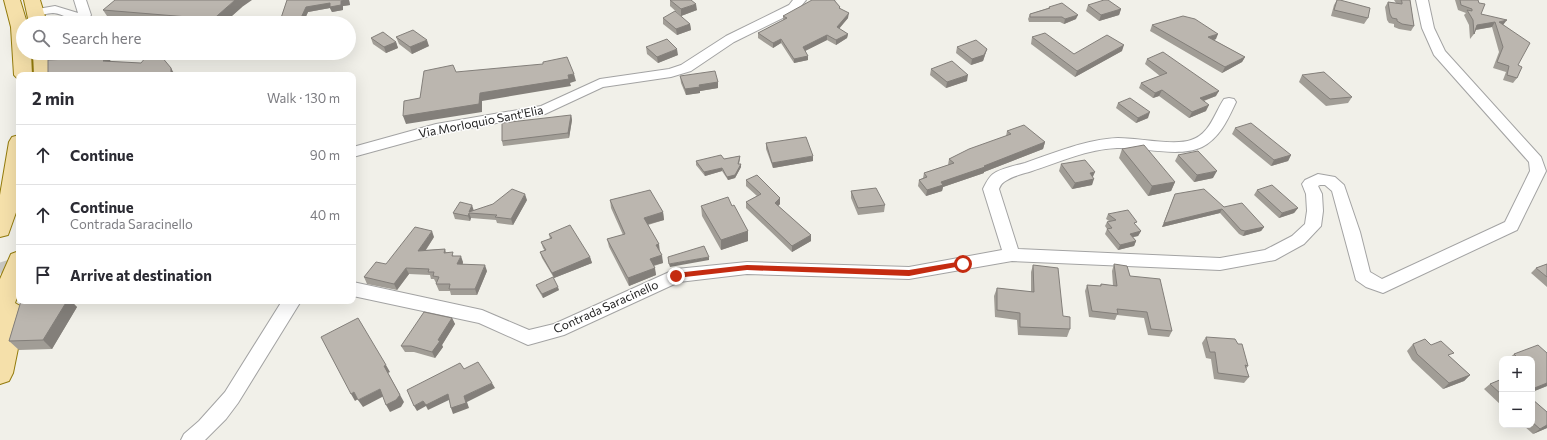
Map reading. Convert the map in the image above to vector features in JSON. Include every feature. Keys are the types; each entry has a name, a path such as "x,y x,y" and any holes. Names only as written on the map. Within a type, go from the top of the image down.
{"main road":[{"path":"12,0 18,16"},
{"path":"23,60 23,72"},
{"path":"42,60 43,72"},
{"path":"0,229 10,199 16,161"},
{"path":"0,372 13,314 1,309 16,268"}],"street":[{"path":"80,0 84,15 82,16"},
{"name":"Via Morloquio Sant'Elia","path":"356,151 436,128 545,110 600,83 671,73 681,70 730,39 793,8 800,0"},
{"name":"Contrada Saracinello","path":"356,290 482,317 528,338 558,330 676,276 747,268 909,273 1012,255 1220,264 1269,256 1298,240 1313,226 1315,211 1314,194 1310,184 1318,179 1330,181 1339,188 1352,232 1362,275 1372,282 1383,286 1510,226 1538,171 1536,161 1439,52 1428,28 1422,0"},
{"path":"35,12 49,9 57,10 71,16"},
{"path":"1012,255 991,189 995,181 1008,174 1067,152 1098,146 1132,143 1181,148 1194,145 1206,139 1215,131 1223,118 1229,102"},
{"path":"190,440 200,433 228,402 290,304"}],"building":[{"path":"115,0 235,0 217,16 176,16 103,10"},
{"path":"287,0 346,0 341,1 341,5 330,7 330,3 306,7 302,16 282,16"},
{"path":"670,0 691,0 696,4 681,9"},
{"path":"812,0 834,0 840,7 839,8 849,13 837,27 848,34 836,40 827,35 803,47 808,56 794,59 781,39 773,43 758,33 787,18 783,16"},
{"path":"1108,0 1121,9 1101,15 1088,5"},
{"path":"1337,0 1370,8 1368,18 1334,10"},
{"path":"1401,0 1410,0 1414,26 1402,24 1397,21 1397,19 1392,18 1390,14 1388,2 1402,4"},
{"path":"1460,0 1478,0 1479,3 1485,4 1481,14 1507,20 1499,22 1530,43 1518,65 1522,67 1517,78 1507,75 1509,66 1497,62 1503,47 1495,22 1477,25 1474,34 1473,20 1467,10 1472,11 1472,9 1461,5"},
{"path":"1062,3 1078,15 1065,19 1062,17 1030,17 1030,14"},
{"path":"675,11 690,24 676,29 663,18"},
{"path":"1183,16 1195,19 1218,34 1208,37 1245,57 1225,67 1152,25"},
{"path":"413,30 427,40 410,47 396,37"},
{"path":"383,32 396,42 384,47 371,38"},
{"path":"1045,33 1074,54 1107,35 1124,45 1077,71 1032,37"},
{"path":"667,39 677,49 657,57 646,47"},
{"path":"976,40 987,49 984,55 972,59 957,47"},
{"path":"1163,52 1219,91 1200,98 1209,105 1192,112 1162,90 1155,93 1141,83 1167,73 1147,59"},
{"path":"567,57 574,74 568,75 569,79 480,93 479,104 403,116 404,101 420,98 424,71 453,65 456,72 543,64 543,62"},
{"path":"48,60 104,60 103,61 141,63 144,60 164,60 171,68 171,72 48,72"},
{"path":"952,61 968,75 947,82 931,69"},
{"path":"715,71 718,82 699,85 700,87 685,89 680,76"},
{"path":"1324,72 1352,97 1330,99 1302,75"},
{"path":"1130,98 1150,112 1138,118 1118,103"},
{"path":"571,115 568,133 502,141 502,123"},
{"path":"1251,123 1291,155 1274,160 1235,128"},
{"path":"1024,125 1045,142 984,166 985,167 941,182 943,185 927,190 919,180 927,177 924,173 954,163 949,159 969,149 1011,134 1007,131"},
{"path":"806,137 813,156 772,163 766,143"},
{"path":"1144,145 1175,182 1152,186 1122,149"},
{"path":"1198,151 1217,171 1197,175 1178,155"},
{"path":"721,155 724,159 740,156 738,164 741,164 735,175 727,177 722,168 704,172 696,161"},
{"path":"1085,160 1095,172 1090,173 1094,179 1075,183 1061,164"},
{"path":"757,175 780,198 775,203 811,235 792,246 746,202 761,194 746,180"},
{"path":"1272,185 1298,208 1282,213 1257,190"},
{"path":"876,188 885,205 858,208 851,191"},
{"path":"512,189 525,194 511,219 495,217 497,215 469,213 468,216 453,213 460,202 472,205 469,212 493,204"},
{"path":"1204,189 1224,207 1242,203 1264,227 1245,231 1241,230 1222,209 1164,223 1175,194"},
{"path":"650,190 663,212 644,218 659,244 656,245 662,255 650,259 655,268 628,278 607,239 625,234 610,200"},
{"path":"728,197 748,231 721,240 701,206"},
{"path":"1128,210 1137,222 1134,223 1141,231 1130,234 1136,241 1120,245 1107,229 1112,228 1107,222 1116,220 1108,214"},
{"path":"570,225 590,257 552,273 540,252 546,250 541,242 552,238 549,234"},
{"path":"415,227 432,231 418,251 445,249 444,253 453,252 452,256 461,256 457,264 485,265 475,289 449,289 450,284 436,284 439,277 433,276 434,272 428,272 429,269 406,268 394,284 364,277 376,262 386,264"},
{"path":"704,246 709,257 669,264 668,257"},
{"path":"1114,264 1127,266 1130,276 1160,279 1172,331 1151,329 1147,312 1117,309 1118,314 1092,311 1087,285 1101,286 1101,284 1117,286"},
{"path":"1547,264 1547,277 1536,268"},
{"path":"1033,265 1058,268 1063,316 1070,317 1070,329 1020,327 1020,313 997,310 997,288 1034,292"},
{"path":"553,277 558,287 542,294 536,285"},
{"path":"20,304 65,304 43,340 9,341"},
{"path":"424,312 452,318 438,340 440,341 432,352 411,346 401,346"},
{"path":"358,318 386,365 384,366 400,395 396,400 386,405 380,389 358,400 354,392 351,394 321,337"},
{"path":"1206,337 1235,339 1238,344 1242,344 1248,366 1245,365 1249,377 1218,373 1215,352 1210,352"},
{"path":"1425,339 1431,345 1441,341 1454,353 1448,355 1470,375 1449,383 1417,354 1413,344"},
{"path":"1538,345 1547,353 1547,383 1535,388 1535,356 1516,356 1514,354"},
{"path":"478,362 492,383 464,396 466,403 451,408 448,394 426,405 423,401 414,406 407,390 460,363 464,369"},
{"path":"1499,380 1499,392 1490,384"},
{"path":"1535,402 1547,412 1547,425 1540,429 1535,425"}],"tunnel":[{"path":"0,272 16,267"}],"route":[{"path":"676,276 747,268 909,273 963,264"}]}
